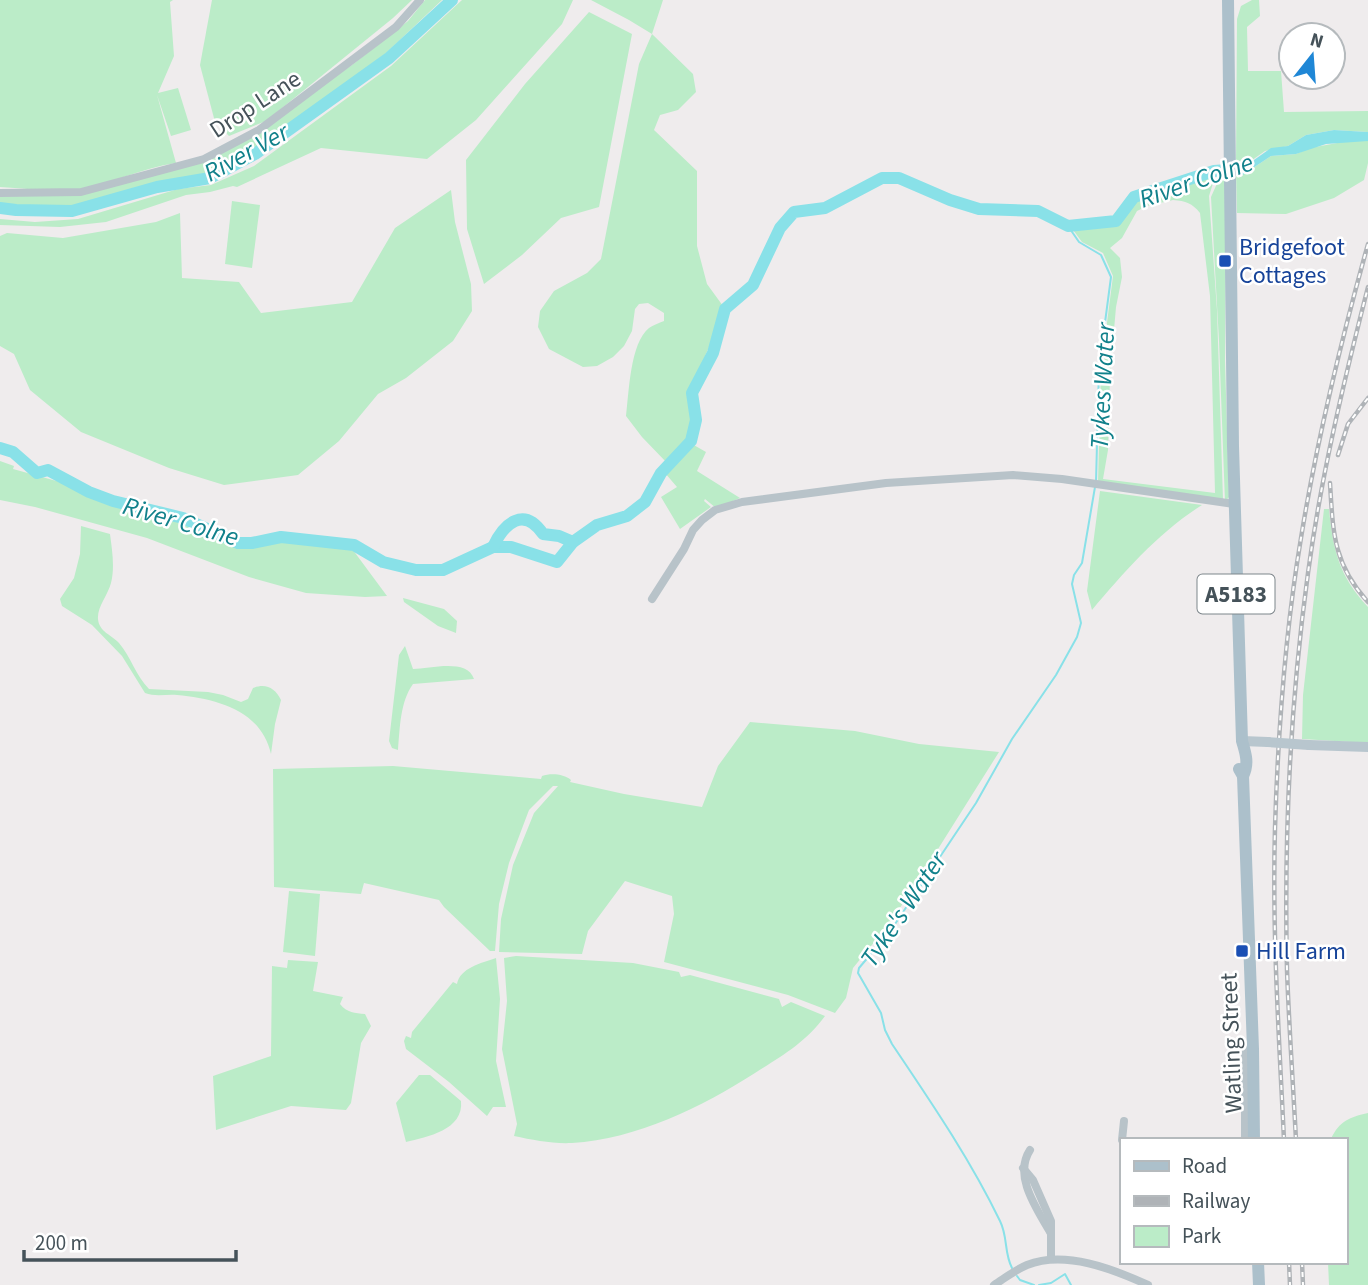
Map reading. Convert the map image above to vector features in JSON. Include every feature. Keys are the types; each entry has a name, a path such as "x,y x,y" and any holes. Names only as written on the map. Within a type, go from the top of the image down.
{"main road":[{"name":"A5183","path":"1228,0 1234,504 1242,741"},
{"path":"1242,741 1368,747"},
{"name":"Watling Street","path":"1242,741 1239,770 1243,776 1254,1138"},
{"path":"1258,1264 1259,1285"}],"street":[{"name":"Drop Lane","path":"0,193 81,192 204,159 259,130 396,27 420,0"},
{"path":"652,598 684,549 693,530 702,520 715,510 742,502 886,483 1013,475 1062,479 1234,504"},
{"path":"1245,1138 1245,1050 1253,1049"},
{"path":"1122,1138 1124,1121"},
{"path":"1030,1150 1023,1168 1025,1180 1049,1233 1051,1259"},
{"path":"1000,1283 1031,1264 1051,1259 1097,1266 1149,1285"},
{"path":"1125,1264 1125,1275"}],"green space":[{"path":"0,0 173,0 170,2 174,56 158,93 178,88 191,130 171,136 157,95 176,163 76,190 48,191 0,187"},
{"path":"212,0 412,0 266,121 229,136 215,122 200,65"},
{"path":"425,0 442,0 385,54 236,162 211,173 72,209 0,206 0,194 66,195 205,161 352,65 408,21"},
{"path":"462,0 573,0 562,24 476,120 427,159 321,148 237,187 186,195 106,222 60,227 0,225 0,219 35,222 78,219 178,189 211,185 254,166 391,66"},
{"path":"591,0 663,0 652,34"},
{"path":"1252,0 1259,0 1260,16 1247,27 1248,71 1277,71 1277,91 1282,91 1284,112 1368,111 1368,132 1334,130 1306,135 1288,146 1265,151 1248,163 1236,165 1237,19 1241,6"},
{"path":"589,12 632,34 599,207 561,218 522,255 484,284 467,229 466,160 525,84"},
{"path":"652,34 693,74 696,92 678,110 660,115 654,130 697,171 697,246 707,284 723,306 715,333 690,391 694,417 689,440 668,464 626,416 634,356 638,345 649,328 664,321 664,313 648,303 639,304 635,309 632,331 624,346 613,357 597,366 583,367 549,349 538,327 540,311 554,291 587,273 601,259 639,64"},
{"path":"1348,141 1368,141 1368,163 1364,180 1334,198 1286,214 1237,213 1236,172 1253,168 1271,156 1296,154 1310,148"},
{"path":"1216,174 1209,196 1217,310 1223,500 1098,483 1101,369 1113,276 1103,253 1082,242 1071,227 1117,223 1136,197","holes":["1173,200 1185,202 1200,213 1210,296 1215,493 1103,479 1108,450 1110,376 1116,307 1122,277 1120,258 1110,248 1122,238 1137,211"]},
{"path":"1226,177 1225,361 1229,497 1225,502 1211,197 1219,179"},
{"path":"451,190 455,222 471,284 472,311 453,341 406,378 378,394 339,441 298,475 224,485 169,468 81,432 30,390 14,354 0,346 0,236 7,233 63,238 156,222 180,213 182,278 239,282 261,313 352,302 395,228"},
{"path":"232,201 260,205 252,268 225,264"},
{"path":"692,444 706,452 697,471 740,498 716,508 705,499 711,507 680,529 661,497 677,487 665,473"},
{"path":"0,461 14,466 13,469 71,485 102,499 183,522 240,545 280,539 350,546 387,596 306,593 249,577 147,538 0,500"},
{"path":"1100,491 1202,505 1157,540 1092,610 1087,591"},
{"path":"1324,509 1329,509 1339,562 1350,584 1368,607 1368,743 1302,739 1303,695"},
{"path":"81,526 110,534 112,577 98,619 103,630 123,648 144,684 149,689 208,692 241,702 248,699 253,688 270,688 281,700 271,754 258,727 235,710 192,697 145,693 122,656 92,625 62,606 60,599 74,578 80,554"},
{"path":"403,598 444,609 457,621 456,633 438,626 404,602"},
{"path":"405,646 413,669 456,667 470,673 474,679 413,684 403,707 398,750 392,748 389,741 399,655"},
{"path":"750,722 855,731 919,744 999,752 889,924 853,968 846,998 835,1013 788,995 664,962 674,914 672,896 625,881 588,931 582,954 499,952 501,919 513,865 534,813 558,786 553,786 529,810 509,863 499,904 495,951 490,951 439,900 364,883 361,894 274,887 273,769 393,766 541,779 542,776 557,775 568,778 570,782 624,794 702,807 718,766"},
{"path":"289,891 320,894 315,956 283,952"},
{"path":"516,956 633,963 679,972 681,977 690,975 779,999 782,1007 791,1002 825,1016 801,1041 775,1060 735,1086 668,1119 621,1135 596,1140 565,1143 528,1139 514,1136 517,1124 502,1049 507,1001 504,958"},
{"path":"496,958 500,999 496,1061 506,1107 493,1107 487,1116 406,1049 404,1041 406,1036 411,1038 412,1032 453,982 457,984 462,974 472,967"},
{"path":"288,960 318,962 313,991 343,997 340,1004 351,1012 365,1014 371,1026 361,1043 351,1103 346,1110 291,1106 216,1130 213,1076 271,1056 272,966 287,968"},
{"path":"419,1075 430,1075 461,1101 460,1111 457,1119 443,1130 406,1142 396,1103"},
{"path":"1368,1113 1368,1285 1329,1285 1328,1264 1347,1264 1347,1138 1332,1138 1338,1128 1356,1116"}],"water":[{"path":"1334,130 1368,132 1368,141 1326,144 1296,154 1271,156 1253,168 1236,172 1236,165 1254,160 1271,148 1288,146 1306,135"}],"waterway":[{"name":"River Ver","path":"0,208 72,211 157,187 210,178 255,154 389,58 452,0"},
{"name":"River Colne","path":"0,448 13,452 37,473 48,470 89,492 113,501 183,518 238,543 281,537 354,545 383,562 416,570 443,570 493,547 511,547 557,562 573,542 597,525 627,516 645,502 661,473 691,441 696,420 692,393 713,353 725,309 753,285 780,228 794,212 825,208 882,178 899,178 979,209 1038,211 1068,226 1116,221 1134,197 1214,171 1241,169"},
{"name":"Tykes Water","path":"1068,226 1079,242 1101,255 1111,277 1099,368 1096,482"},
{"name":"Tyke's Water","path":"1012,1268 1002,1227 976,1175 892,1044 881,1013 858,973 859,968 891,930 976,803 1012,739 1056,675 1077,637 1081,623 1072,584 1082,563 1095,487"},
{"name":"River Colne","path":"493,547 509,525 522,519 529,521 543,534 559,536 573,542"},
{"path":"1039,1285 1051,1283 1065,1274 1071,1285"},
{"name":"Tyke's Water","path":"1017,1276 1020,1280 1034,1285"}],"railway":[{"path":"1284,1138 1274,906 1275,828 1283,683 1295,574 1314,464 1368,244"},
{"path":"1296,1138 1286,920 1290,771 1297,672 1319,501 1368,287"},
{"path":"1338,455 1348,424 1368,398"},
{"path":"1330,483 1334,532 1341,561 1356,588 1368,602"},
{"path":"1289,1264 1290,1285"},
{"path":"1302,1264 1303,1285"}],"place":[{"name":"Bridgefoot Cottages","path":"1225,261"},
{"name":"Hill Farm","path":"1242,951"}]}
